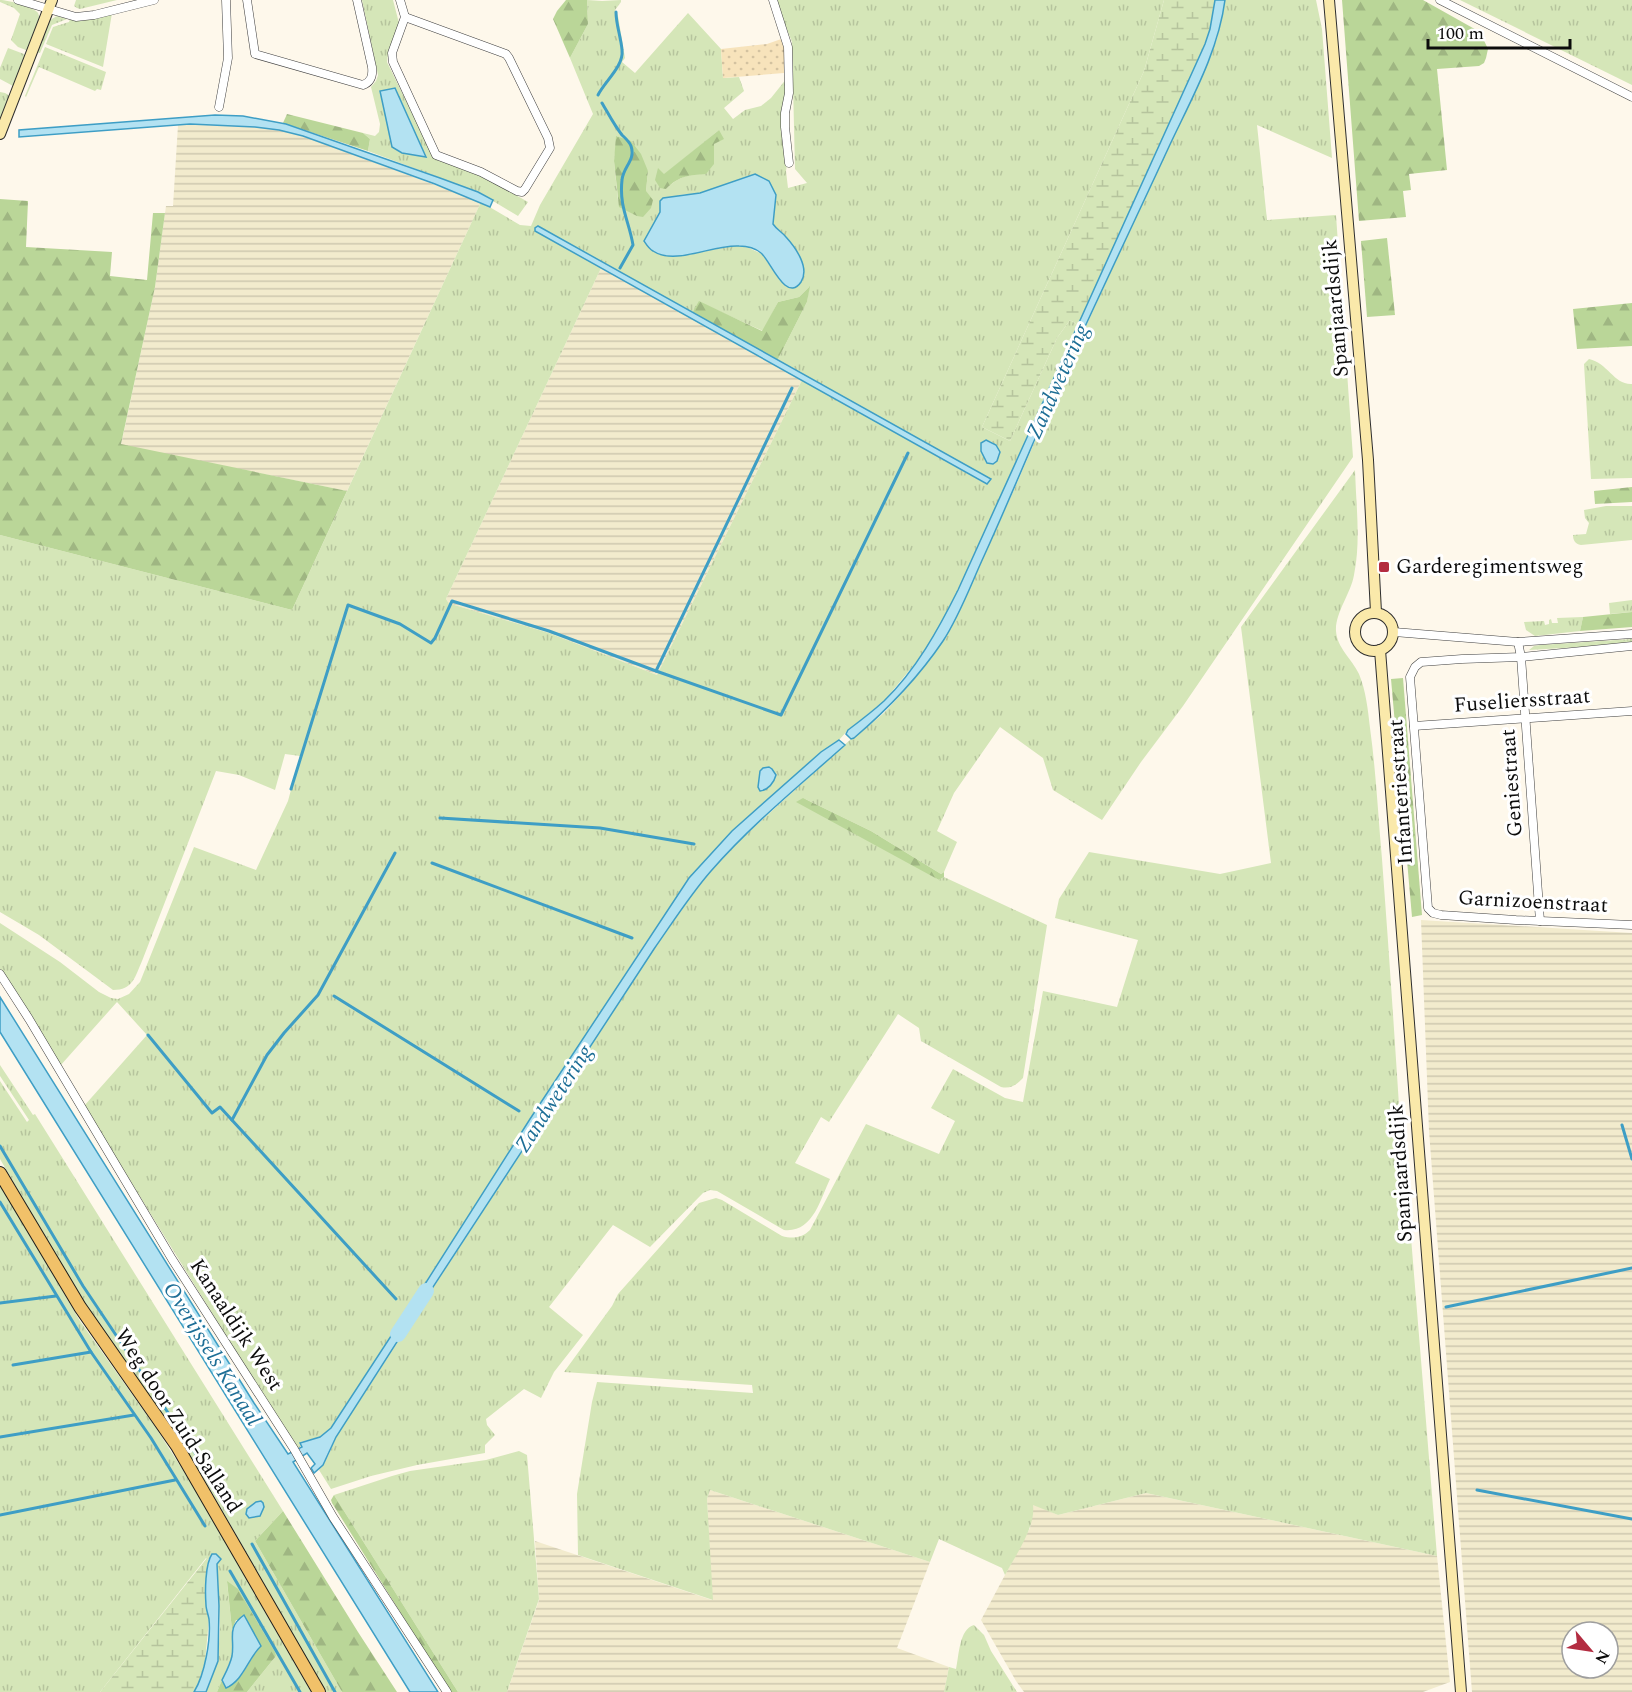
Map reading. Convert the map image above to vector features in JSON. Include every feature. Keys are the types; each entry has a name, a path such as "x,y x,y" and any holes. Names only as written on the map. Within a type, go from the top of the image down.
{"main road":[{"name":"Weg door Zuid-Salland","path":"0,1173 80,1306 177,1446 319,1692"}],"street":[{"path":"18,0 50,5 76,17 94,15 154,0"},
{"path":"219,107 228,58 226,0"},
{"path":"247,0 255,54 363,85 367,84 373,75 357,0"},
{"path":"400,0 405,17 392,53 393,62 436,155 481,172 522,192 550,148 548,138 509,58 506,54 405,17"},
{"path":"772,0 788,47 789,93 785,127 789,163"},
{"name":"Spanjaardsdijk","path":"1329,0 1367,449 1376,612"},
{"path":"1440,0 1632,96"},
{"path":"0,134 50,5"},
{"path":"1376,612 1390,621 1394,632 1390,643 1380,650 1372,651 1360,644 1355,630 1362,617 1376,612"},
{"path":"1394,632 1518,642 1632,634"},
{"name":"Geniestraat","path":"1518,642 1521,657 1540,921"},
{"path":"1521,657 1632,646"},
{"name":"Spanjaardsdijk","path":"1380,650 1461,1692"},
{"name":"Infanteriestraat","path":"1433,913 1428,908 1410,677 1415,667 1421,662 1521,657"},
{"name":"Fuseliersstraat","path":"1414,726 1632,711"},
{"name":"Garnizoenstraat","path":"1433,913 1632,925"},
{"name":"Kanaaldijk West","path":"0,975 29,1019 172,1259 294,1449 333,1516 447,1692"}],"shaded area":[{"path":"178,125 255,127 303,136 481,202 347,491 121,445 155,287 166,206 173,206"},
{"path":"601,268 802,380 657,675 549,633 450,605 446,599"},
{"path":"1421,920 1632,933 1632,1692 1472,1692 1429,1131"},
{"path":"710,1490 930,1562 897,1648 949,1667 944,1692 507,1692 539,1600 535,1541 712,1600 707,1499"},
{"path":"1146,1493 1437,1556 1450,1682 1423,1692 1024,1692 981,1620 1030,1528 1033,1504 1058,1515"}],"green space":[{"path":"0,0 32,8 38,13 40,18 30,47 26,50 18,47 11,40 20,14"},
{"path":"76,0 117,0 80,9 74,6"},
{"path":"362,0 393,0 399,23 387,62 434,158 486,178 528,202 518,216 478,192 368,151 370,139 363,133 375,136 379,132 380,124 371,87 378,75"},
{"path":"566,0 587,0 588,24 570,58 553,19"},
{"path":"587,0 621,0 615,10 625,58 622,62 635,73 688,13 721,49 723,78 739,77 744,91 724,108 733,119 745,110 761,106 771,98 787,78 789,152 786,171 788,188 807,183 795,169 792,42 775,0 1164,0 1144,71 982,427 1010,441 1057,338 1070,320 1078,325 938,630 918,660 884,701 839,740 821,752 732,831 646,942 331,1428 320,1437 300,1442 301,1446 298,1448 84,1106 147,1035 117,1002 60,1066 0,971 0,923 60,962 99,992 118,999 129,994 140,982 194,847 256,870 288,801 300,756 285,754 275,790 239,775 216,771 137,972 125,988 113,990 39,935 0,912 0,535 292,610 481,202 520,225 531,226 540,205 593,114 570,58 588,24","holes":["719,130 714,152 702,174 682,177 666,189 658,169 664,175","617,136 648,171 646,191 618,200 614,161","755,174 769,181 776,195 773,224 786,237 797,254 778,278 762,254 749,248 738,245 712,250 644,241 660,212 679,195 700,193","538,226 692,313 699,302 763,331 778,302 799,297 809,287 807,302 777,361 990,479 986,484 802,380 657,675 549,633 450,605 446,599 601,268 535,231","986,440 992,442 1000,455 995,463 986,460 981,451"]},
{"path":"1164,0 1215,0 1205,44 1078,325 1070,320 1057,338 1010,441 982,427 1144,71"},
{"path":"1225,0 1316,0 1322,29 1332,158 1257,125 1267,220 1336,215 1353,457 1102,820 1053,790 1043,758 1000,727 954,793 937,831 957,842 941,874 871,831 803,798 939,880 944,877 1047,925 1023,1078 1013,1086 1001,1087 921,1041 919,1028 898,1014 829,1122 821,1117 795,1163 830,1179 809,1221 794,1230 784,1230 717,1191 710,1190 703,1193 650,1247 613,1225 549,1307 583,1335 554,1372 541,1398 524,1389 486,1419 487,1425 495,1435 485,1445 485,1453 417,1465 331,1489 319,1470 336,1437 654,949 692,895 739,841 851,739 884,713 925,666 955,619 1217,39"},
{"path":"1342,0 1423,0 1480,32 1488,49 1484,63 1479,66 1437,69 1447,170 1409,174 1411,190 1403,191 1406,217 1359,221"},
{"path":"1460,0 1632,0 1632,85"},
{"path":"112,13 103,67 46,44 53,27 69,22 70,19 80,21"},
{"path":"57,16 67,19 52,25 40,53 36,52 50,20"},
{"path":"45,47 106,72 101,90 95,91 39,67 26,97"},
{"path":"8,48 24,54 26,58 16,84 13,86 0,79 0,68"},
{"path":"0,92 10,96 0,124"},
{"path":"287,114 363,133 370,139 368,151 283,123"},
{"path":"719,130 724,139 714,144 714,164 706,174 684,177 666,189 660,188 655,180 658,168 664,174"},
{"path":"616,136 631,141 641,154 648,171 646,191 653,200 651,208 643,217 619,207 614,161"},
{"path":"0,199 28,201 26,247 112,252 110,276 147,280 153,213 165,213 155,287 121,444 347,491 292,610 0,535"},
{"path":"1387,238 1395,315 1367,317 1361,241"},
{"path":"810,286 807,302 777,361 692,313 699,301 762,331 778,302 799,297"},
{"path":"1632,303 1632,346 1577,349 1573,309"},
{"path":"1589,359 1596,361 1620,381 1632,384 1632,478 1591,479 1584,364"},
{"path":"1355,470 1358,523 1356,562 1352,582 1338,617 1336,631 1339,643 1361,680 1372,744 1385,894 1401,1136 1437,1556 1146,1493 1058,1515 1033,1505 1028,1532 1005,1575 1002,1568 939,1539 930,1562 710,1490 707,1499 713,1600 578,1555 577,1494 597,1382 753,1393 752,1385 564,1372 612,1306 618,1294 699,1203 716,1198 782,1236 794,1238 801,1236 810,1230 866,1124 939,1154 955,1121 931,1108 953,1069 1005,1098 1023,1102 1043,991 1117,1007 1138,940 1055,918 1059,899 1089,852 1220,874 1271,863 1241,627"},
{"path":"1632,487 1632,502 1595,504 1594,491"},
{"path":"1606,506 1632,506 1632,540 1581,545 1576,543 1573,535 1586,534 1589,523 1585,518 1584,510"},
{"path":"1632,600 1632,612 1610,614 1609,603"},
{"path":"1632,612 1632,627 1580,631 1583,617"},
{"path":"1583,617 1580,631 1535,636 1526,630 1524,622 1544,621 1545,625 1549,624 1551,619 1552,623 1558,623 1557,618"},
{"path":"1632,639 1632,644 1529,650 1540,645"},
{"path":"1403,678 1422,915 1412,917 1391,679"},
{"path":"803,798 871,831 941,874 944,872 944,877 939,880 796,802"},
{"path":"0,1065 33,1115 35,1114 283,1511 255,1541 342,1692 326,1692 202,1475 163,1414 90,1313 0,1159 0,1081 27,1122 29,1120 0,1076"},
{"path":"0,1184 80,1321 156,1428 188,1478 311,1692 247,1692 276,1656 227,1582 232,1657 217,1692 206,1692 218,1661 220,1627 217,1564 212,1554 208,1560 206,1558 100,1692 0,1692"},
{"path":"519,1451 527,1455 539,1599 507,1692 458,1692 334,1495 410,1471 486,1460"},
{"path":"334,1495 458,1692 450,1692 332,1503"},
{"path":"283,1511 397,1692 342,1692 255,1541"},
{"path":"207,1558 206,1605 209,1619 205,1662 194,1692 100,1692"},
{"path":"227,1581 238,1589 276,1656 247,1692 217,1692 222,1680 226,1687 242,1675 261,1646 247,1621 236,1620 232,1630"},
{"path":"974,1625 984,1635 991,1651 1017,1692 944,1692 949,1667 956,1669 965,1632"}],"sand":[{"path":"784,38 784,73 723,78 721,49 767,44"}],"water":[{"path":"1215,0 1225,0 1216,40 1202,78 1056,390 960,610 943,641 913,680 879,716 851,739 846,734 848,730 884,701 916,663 958,590 1205,44"},
{"path":"395,88 426,157 402,153 392,147 380,91"},
{"path":"215,115 243,116 286,124 440,178 493,200 490,207 435,184 303,136 279,130 190,124 19,137 19,130"},
{"path":"755,174 769,181 776,195 773,224 801,258 803,276 801,282 795,287 790,288 784,284 765,257 750,248 729,246 672,256 653,251 644,241 660,212 660,201 663,198 700,193"},
{"path":"538,226 991,479 987,484 535,231"},
{"path":"986,440 996,445 1000,452 997,461 993,464 987,463 981,451 981,443"},
{"path":"839,740 845,745 742,838 696,890 654,949 418,1310 411,1306 530,1119 689,878 732,831 821,752"},
{"path":"769,767 776,775 775,778 768,788 760,791 758,787 760,771"},
{"name":"Overijssels Kanaal","path":"0,997 288,1454 302,1447 300,1443 320,1437 331,1428 406,1313 413,1317 336,1437 323,1465 314,1473 311,1468 315,1464 307,1453 293,1462 438,1692 410,1692 0,1032"},
{"path":"261,1501 264,1507 260,1516 249,1518 246,1514 247,1509"},
{"path":"212,1554 216,1554 221,1559 217,1564 218,1661 206,1692 194,1692 201,1676 208,1646 209,1619 206,1607 206,1586 208,1564"},
{"path":"244,1615 261,1646 237,1680 226,1688 222,1680 232,1656 233,1629"}],"waterway":[{"path":"598,95 617,68 622,56 616,12"},
{"path":"602,103 616,127 631,146 632,151 631,159 623,175 621,190 633,245 620,268"},
{"path":"656,671 792,388"},
{"path":"291,789 348,605 400,624 431,643 452,601 549,631 781,715 908,453"},
{"path":"440,818 600,828 694,844"},
{"path":"232,1120 267,1055 318,995 395,853"},
{"path":"432,863 632,938"},
{"path":"334,996 519,1111"},
{"path":"148,1035 212,1113 220,1107 396,1299"},
{"path":"1622,1125 1632,1159"},
{"path":"0,1146 83,1286 230,1505"},
{"path":"0,1202 91,1352 151,1438 205,1526"},
{"path":"1446,1307 1632,1268"},
{"name":"Zandwetering","path":"398,1334 426,1291"},
{"path":"0,1303 56,1296"},
{"path":"13,1365 91,1352"},
{"path":"0,1437 134,1415"},
{"path":"0,1515 175,1480"},
{"path":"1477,1490 1632,1519"},
{"path":"252,1544 335,1692"},
{"path":"230,1571 300,1692"}],"place":[{"name":"Garderegimentsweg","path":"1384,567"}]}
